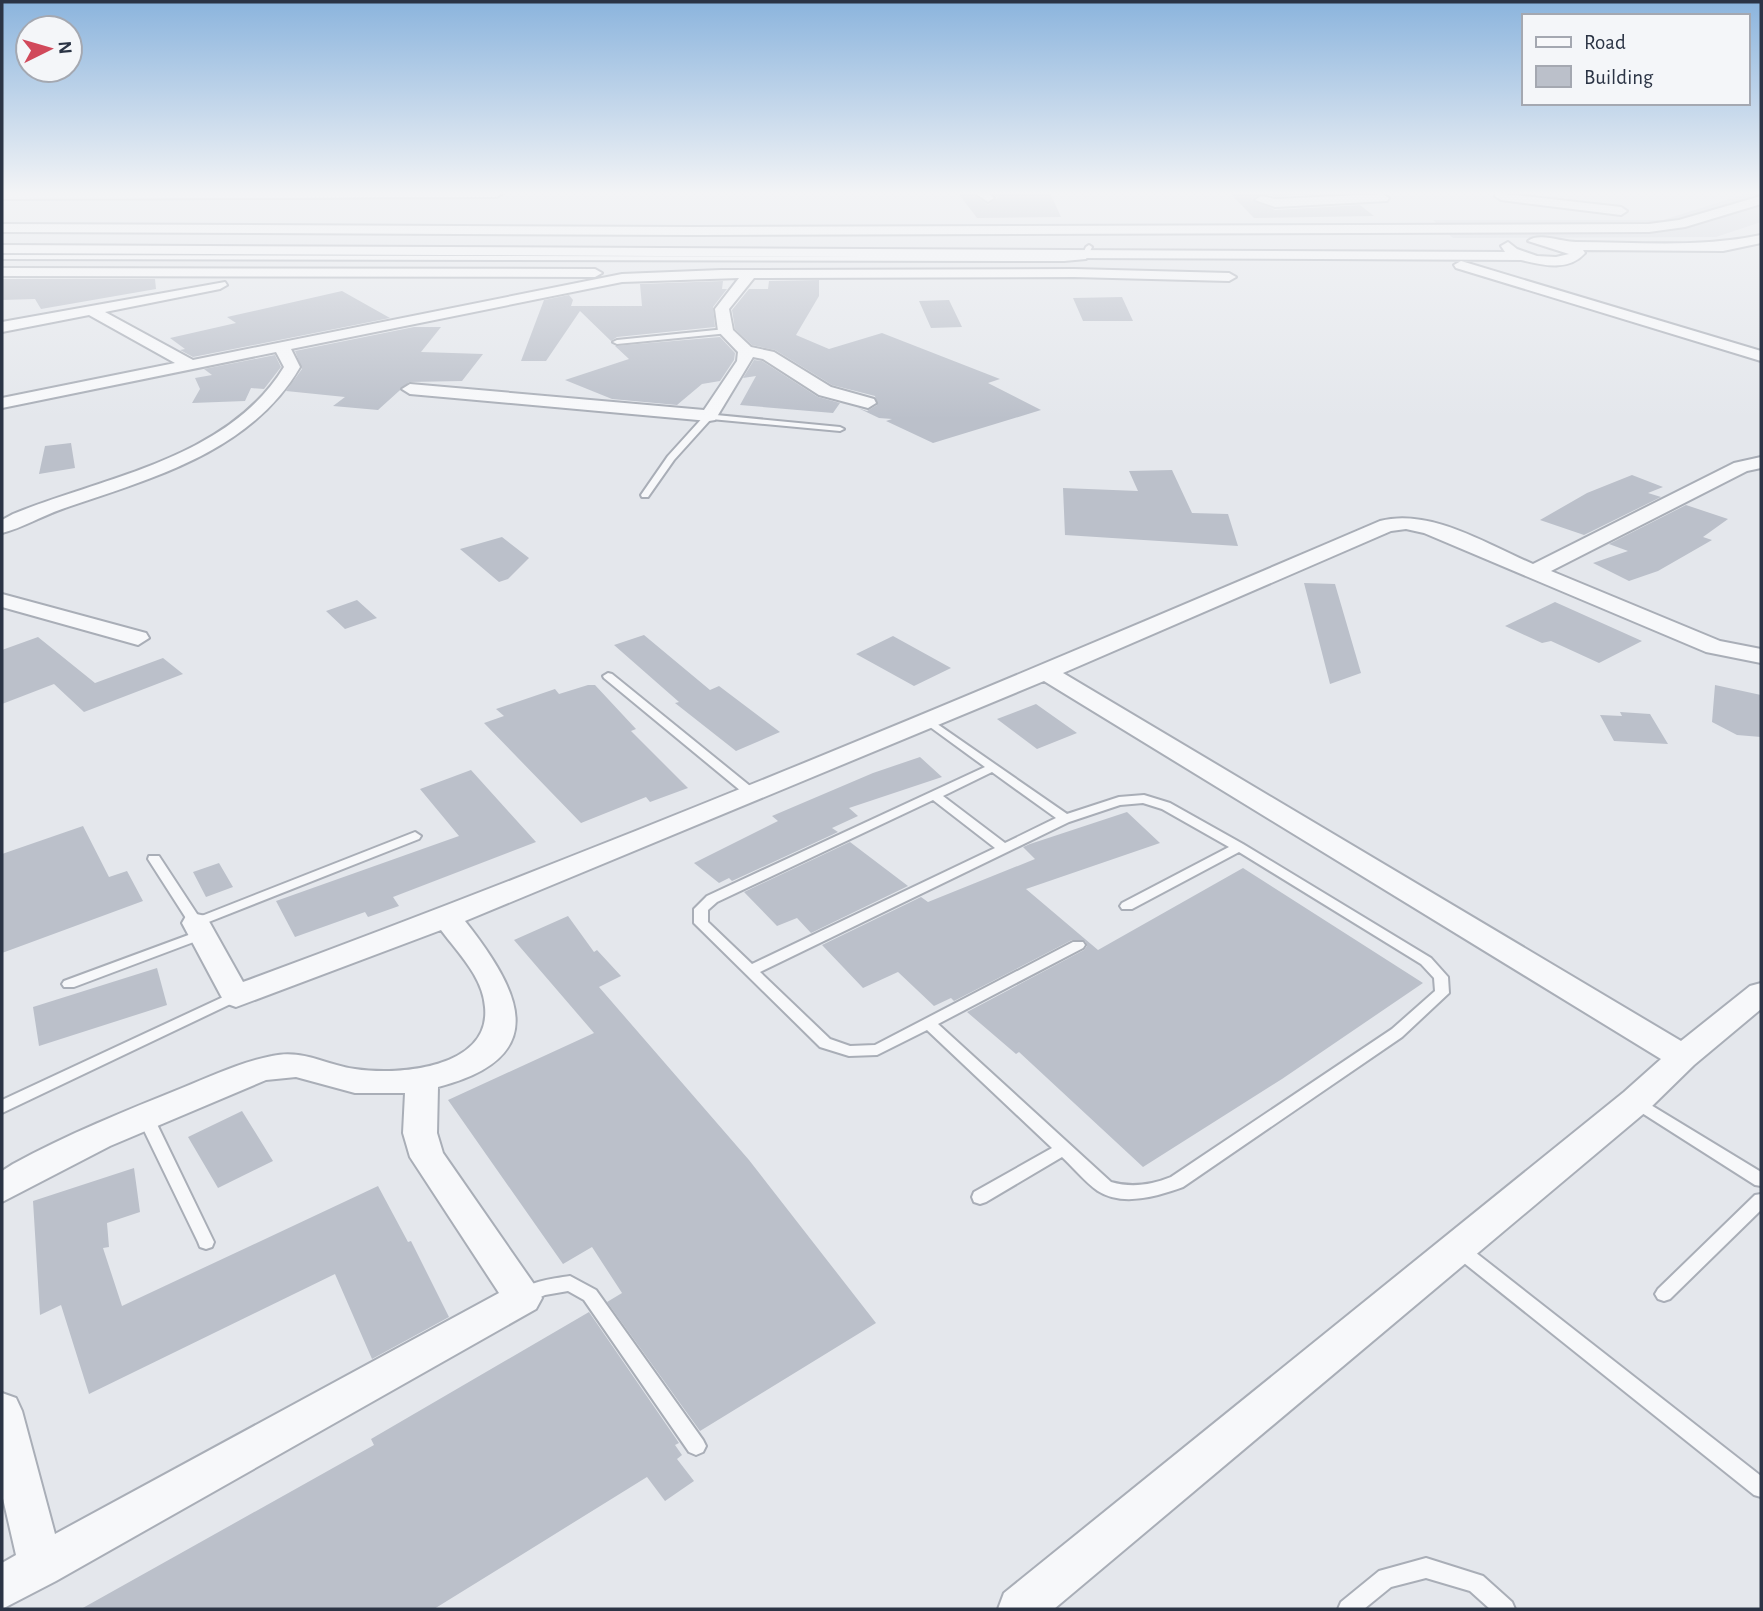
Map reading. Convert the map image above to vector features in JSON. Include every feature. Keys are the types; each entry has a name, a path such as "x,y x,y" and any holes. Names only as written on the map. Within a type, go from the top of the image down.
{"street":[{"path":"1476,268 1761,356"},
{"path":"2,272 254,275 587,273 622,278"},
{"path":"2,403 622,278 671,274 1074,274 1229,277"},
{"path":"750,274 722,309 726,331 746,351 768,355 825,391 868,403"},
{"path":"2,327 234,282 254,275"},
{"path":"93,311 192,366"},
{"path":"2,527 63,502 151,474 235,428 264,406 283,384 292,367 282,348"},
{"path":"410,389 709,416 741,368 746,351"},
{"path":"1537,570 1741,467 1761,463"},
{"path":"199,928 236,996 447,917 930,722 1043,671 1387,525 1406,523 1430,528 1537,570 1714,648 1761,656"},
{"path":"2,600 138,638"},
{"path":"1043,671 1683,1057"},
{"path":"2,1188 100,1135 250,1074 290,1064 357,1081 422,1080 454,1071 481,1056 496,1038 502,1009 493,984 447,917"},
{"path":"1020,1609 1636,1101 1683,1057 1761,993"},
{"path":"2,1587 523,1298 427,1157 420,1132 422,1080"},
{"path":"2,1411 41,1566"}],"lane":[{"path":"617,342 726,331"},
{"path":"645,495 671,458 709,416 840,429"},
{"path":"608,676 751,793"},
{"path":"930,722 1065,819"},
{"path":"992,768 706,904 701,909 701,923 825,1043 849,1051 877,1050 1078,945"},
{"path":"934,795 1004,848"},
{"path":"750,971 1065,819 1119,802 1144,799 1166,806 1240,847 1426,961 1441,977 1442,993 1396,1032 1177,1182 1148,1193 1123,1194 1105,1187 928,1023"},
{"path":"69,984 415,836"},
{"path":"1127,906 1240,847"},
{"path":"155,859 199,928"},
{"path":"2,1107 236,996"},
{"path":"1636,1101 1761,1180"},
{"path":"145,1116 206,1242"},
{"path":"979,1197 1063,1149"},
{"path":"1664,1294 1761,1200"},
{"path":"1457,1248 1761,1488"},
{"path":"523,1298 542,1288 570,1283 590,1295 696,1446"},
{"path":"1348,1609 1385,1578 1426,1568 1476,1583 1505,1609"}],"building":[{"path":"2,279 155,279 156,289 41,309 35,299 2,300"},
{"path":"819,280 819,296 796,335 829,349 882,333 1000,379 988,383 1041,410 933,443 886,421 892,419 879,418 858,408 867,411 877,405 875,396 832,385 775,350 752,345 735,329 732,310 749,289 768,289 769,281"},
{"path":"723,281 722,289 727,289 713,307 715,327 617,337 611,341 580,311 546,361 521,361 544,300 569,295 573,300 571,306 642,306 640,284"},
{"path":"342,291 390,318 193,357 180,350 185,349 170,338 236,323 227,317"},
{"path":"1122,297 1133,321 1083,321 1073,298"},
{"path":"949,300 962,327 931,328 919,301"},
{"path":"414,327 441,327 421,352 483,354 462,381 409,382 378,410 333,406 345,397 286,391 302,369 295,351"},
{"path":"720,337 735,353 734,360 720,381 702,384 677,405 612,399 565,380 629,359 615,346"},
{"path":"275,355 281,367 264,389 251,388 245,401 192,403 200,389 195,378 212,375 204,369"},
{"path":"754,360 762,361 818,397 840,403 833,413 740,405 756,376 743,378"},
{"path":"71,443 75,468 39,474 45,446"},
{"path":"1172,470 1192,513 1228,514 1238,546 1065,535 1063,488 1138,491 1129,471"},
{"path":"1632,475 1663,487 1648,493 1661,497 1584,535 1540,520 1587,493"},
{"path":"1686,505 1728,519 1703,537 1712,540 1658,571 1629,581 1593,563 1628,551 1609,544"},
{"path":"502,537 529,558 508,579 499,582 460,549"},
{"path":"1304,583 1335,584 1361,673 1330,684"},
{"path":"357,600 377,618 345,629 326,611"},
{"path":"1555,602 1642,641 1599,663 1551,641 1542,643 1505,626"},
{"path":"644,635 710,690 719,686 780,732 736,751 675,703 679,702 614,645"},
{"path":"893,636 951,668 914,686 856,654"},
{"path":"38,637 95,683 163,658 183,674 84,712 54,684 2,704 2,650"},
{"path":"595,685 636,729 631,731 688,788 650,802 646,797 581,823 484,723 504,716 496,709 555,689 559,694"},
{"path":"1715,685 1761,695 1761,737 1737,735 1712,722"},
{"path":"1036,704 1077,733 1037,749 997,719"},
{"path":"1620,712 1650,714 1668,744 1614,741 1600,715 1622,716"},
{"path":"920,757 942,777 849,808 858,816 832,828 838,832 732,881 729,878 719,883 694,863 778,821 772,816 873,773"},
{"path":"471,770 536,842 393,897 399,906 368,917 365,912 295,937 276,901 459,836 420,789"},
{"path":"1127,812 1160,843 1026,889 1098,950 1243,868 1423,983 1282,1079 1143,1167 1019,1052 1016,1054 967,1012 1084,950 1087,946 1085,941 1072,940 954,1001 951,998 934,1006 898,972 863,988 822,945 921,897 928,902 1035,859 1023,847"},
{"path":"83,826 109,877 127,871 143,901 2,953 2,854"},
{"path":"850,842 908,886 811,933 797,918 777,926 744,892"},
{"path":"219,863 233,887 206,897 193,872"},
{"path":"568,916 594,952 597,950 621,976 599,987 749,1160 876,1323 700,1431 607,1302 622,1293 592,1247 563,1264 448,1100 594,1033 514,940"},
{"path":"157,968 167,1005 39,1046 33,1007"},
{"path":"242,1111 273,1161 218,1188 188,1137"},
{"path":"134,1168 140,1212 107,1223 109,1247 103,1248 122,1306 378,1186 408,1242 411,1241 449,1317 372,1359 335,1274 89,1394 61,1305 40,1315 33,1201"},
{"path":"589,1312 679,1443 675,1445 682,1455 677,1459 694,1481 665,1501 647,1477 434,1609 81,1609 374,1445 371,1439"}]}
